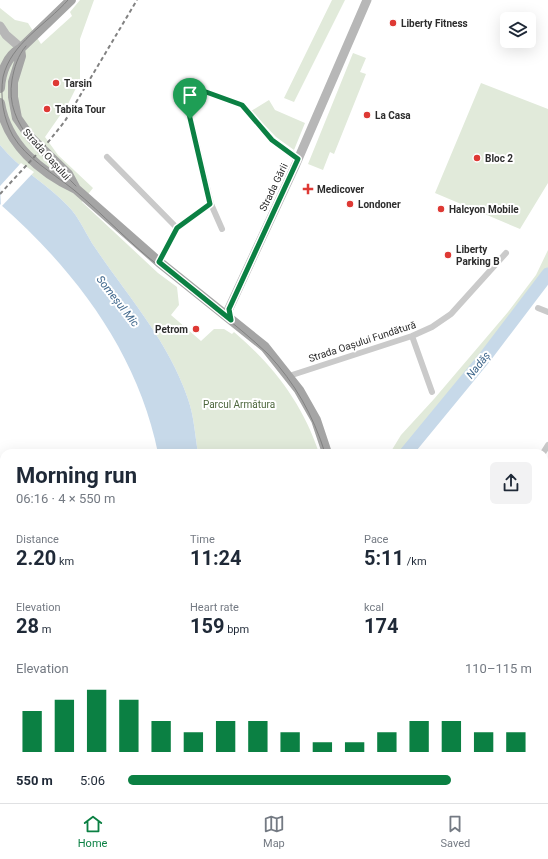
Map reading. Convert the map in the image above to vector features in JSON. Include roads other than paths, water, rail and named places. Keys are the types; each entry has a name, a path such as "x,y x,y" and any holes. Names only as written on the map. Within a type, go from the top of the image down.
{"main road":[{"path":"0,88 0,83 8,61 13,53 71,0"},
{"name":"Strada Oașului","path":"20,48 21,56 13,82 14,107 17,118 24,131 68,174 76,189"},
{"name":"Strada Oașului","path":"0,103 6,125 19,148 46,172 61,182 76,189 159,262 226,314 265,347 289,376 316,420 326,449"}],"street":[{"name":"Strada Gării","path":"226,314 298,159 367,0"},
{"path":"0,26 6,35 20,48"},
{"path":"0,83 13,82"},
{"path":"222,229 210,204 183,88 195,88 242,105 272,140 298,159"},
{"path":"107,157 177,228"},
{"path":"159,262 177,228 210,204"},
{"name":"Strada Oașului Fundătură","path":"289,376 412,336 432,327 451,314 506,253"},
{"path":"538,308 548,312"},
{"path":"412,336 432,392"}],"water":[{"name":"Someșul Mic","path":"0,145 16,162 60,198 72,211 96,249 159,339 180,378 188,399 193,419 197,449 157,449 149,416 135,381 119,348 100,316 78,285 54,257 0,204"}],"waterway":[{"name":"Nadăș","path":"409,449 485,357 548,274"}],"tram line":[{"path":"68,0 21,44 7,65 3,77 2,100 7,122 13,136 33,159 74,190 148,257 228,320 268,354 295,388 309,413 324,449"},
{"path":"26,46 17,62 12,80 11,97 15,112 21,126 30,139 41,152 76,186"}],"railway":[{"path":"0,194 49,141 65,121 137,0"}],"place":[{"name":"Liberty Fitness","path":"393,23"},
{"name":"Tarsin","path":"56,83"},
{"name":"Tabita Tour","path":"47,109"},
{"name":"La Casa","path":"367,115"},
{"name":"Bloc 2","path":"477,158"},
{"name":"Medicover","path":"308,189"},
{"name":"Londoner","path":"350,204"},
{"name":"Halcyon Mobile","path":"441,209"},
{"name":"Liberty Parking B","path":"448,255"},
{"name":"Petrom","path":"196,329"}],"park label":[{"name":"Parcul Armătura","path":"239,404"}]}
